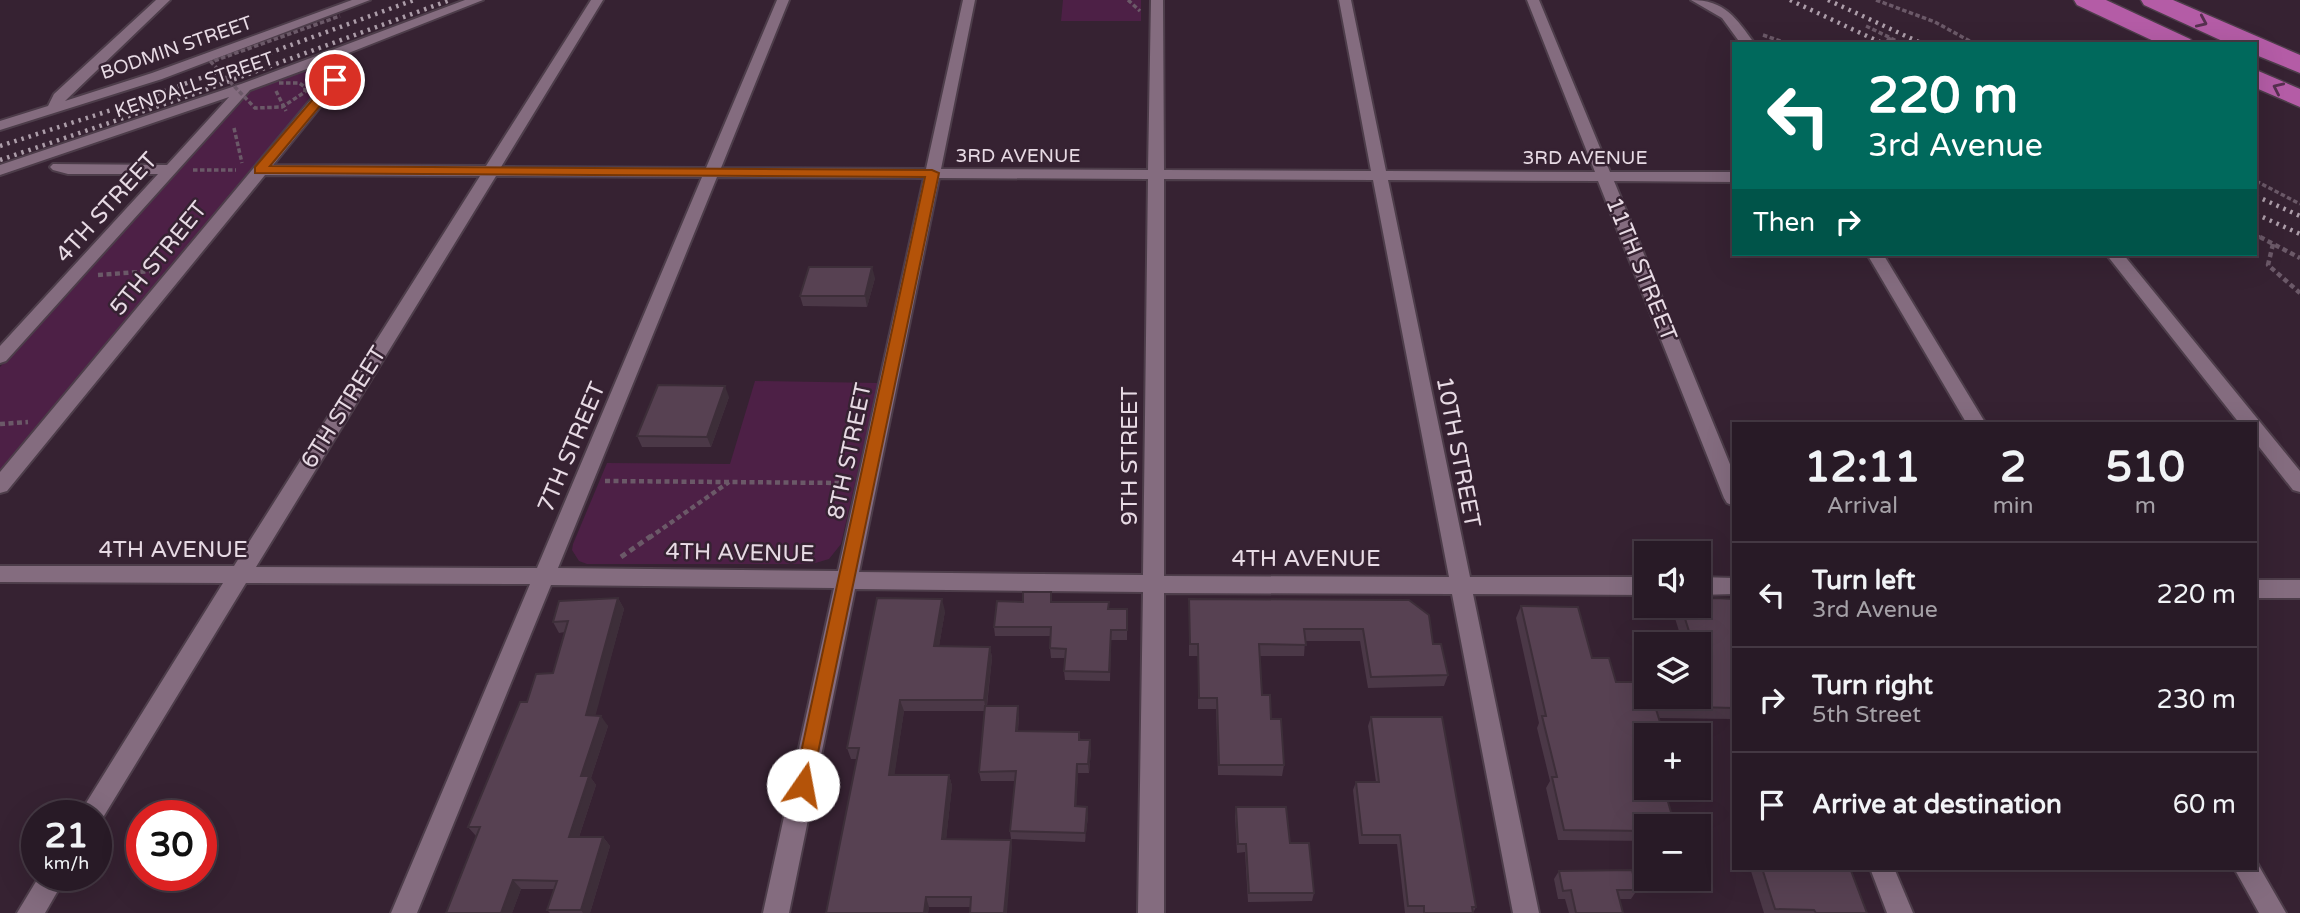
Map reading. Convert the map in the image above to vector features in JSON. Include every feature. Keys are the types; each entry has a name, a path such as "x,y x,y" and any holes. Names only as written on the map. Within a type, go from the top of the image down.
{"highway":[{"path":"2086,0 2177,42"},
{"path":"2153,0 2247,42"},
{"path":"2257,46 2300,65"},
{"path":"2257,78 2300,99"}],"street":[{"path":"54,109 59,97 164,0"},
{"path":"301,23 322,0"},
{"name":"BODMIN STREET","path":"0,126 157,76 364,0"},
{"name":"KENDALL STREET","path":"0,170 246,87 477,0"},
{"name":"6TH STREET","path":"100,800 597,0"},
{"name":"7TH STREET","path":"404,913 783,0"},
{"name":"8TH STREET","path":"776,913 969,0"},
{"name":"9TH STREET","path":"1151,913 1157,0"},
{"name":"10TH STREET","path":"1345,0 1526,913"},
{"name":"11TH STREET","path":"1533,0 1732,493"},
{"path":"1697,0 1727,15 1752,38"},
{"name":"5TH STREET","path":"0,486 335,80 340,53"},
{"name":"4TH STREET","path":"0,357 246,87"},
{"path":"58,167 171,170"},
{"name":"3RD AVENUE","path":"260,170 1732,177"},
{"path":"1876,256 1976,422"},
{"path":"2116,256 2249,422"},
{"path":"2257,431 2300,485"},
{"name":"4TH AVENUE","path":"0,575 612,576 1153,584 1634,586"},
{"path":"1711,586 1732,586"},
{"path":"2257,589 2300,589"},
{"path":"1883,870 1900,913"},
{"path":"2247,870 2273,913"},
{"path":"30,913 44,891"}],"path":[{"path":"1876,0 1936,22 1971,42"},
{"path":"279,83 299,83 305,87 305,92 289,104 276,109 255,108 211,62 340,16"},
{"path":"1866,26 1899,42"},
{"path":"1752,38 1777,42"},
{"path":"1884,42 1891,38"},
{"path":"270,85 277,92 292,121 302,121"},
{"path":"171,170 243,170 233,131 234,117 220,116"},
{"path":"2257,182 2300,204"},
{"path":"2257,236 2300,258"},
{"path":"2273,244 2268,265 2300,293"},
{"path":"75,275 177,270"},
{"path":"583,481 867,483"},
{"path":"612,576 620,558 730,482"}],"shaded area":[{"path":"1063,0 1141,0 1141,21 1061,21"},
{"path":"309,68 322,69 326,73 319,90 0,472 0,367 250,92 261,85"},
{"path":"755,381 878,383 841,544 829,559 812,564 587,564 579,561 572,550 573,544 607,463 730,464"}],"building":[{"path":"809,267 872,267 865,296 800,296"},
{"path":"658,385 725,386 707,437 637,436"},
{"path":"1023,592 1051,592 1051,602 1109,602 1108,609 1127,609 1127,630 1111,630 1109,672 1064,671 1066,649 1050,648 1051,627 994,627 997,601 1023,602"},
{"path":"618,598 586,715 601,716 581,776 589,776 569,837 603,837 581,910 547,910 557,881 513,880 501,913 446,913 480,827 468,827 520,702 527,702 536,674 553,673 568,621 553,622 559,601"},
{"path":"877,598 942,599 934,646 990,647 984,700 900,700 889,775 949,775 942,839 1011,840 1004,913 970,913 971,897 926,897 924,913 826,913 859,748 847,748"},
{"path":"1711,598 1732,599 1732,708 1711,707 1711,632 1689,632 1685,618 1711,618"},
{"path":"1189,599 1409,600 1429,615 1433,644 1441,644 1448,675 1371,677 1363,629 1304,629 1306,645 1259,644 1262,695 1270,695 1271,719 1281,719 1284,765 1219,765 1217,698 1199,698 1198,644 1190,644"},
{"path":"1521,606 1578,607 1592,658 1609,658 1616,682 1634,682 1634,709 1656,709 1660,723 1634,723 1634,800 1667,800 1672,814 1634,814 1634,831 1564,830 1552,777 1557,777 1542,716 1546,716"},
{"path":"985,706 1018,706 1016,731 1079,732 1079,740 1090,740 1088,764 1077,764 1075,806 1087,807 1085,833 1010,831 1016,771 979,772"},
{"path":"1371,717 1442,717 1476,907 1472,907 1473,913 1424,913 1424,906 1408,906 1400,835 1362,835 1356,782 1379,782"},
{"path":"1236,807 1286,807 1290,843 1309,843 1314,893 1249,893 1246,844 1238,844"},
{"path":"1632,870 1634,890 1617,890 1623,913 1576,913 1571,890 1563,891 1559,871"},
{"path":"1763,870 1851,870 1867,913 1816,913 1814,910 1775,909"}],"railway":[{"path":"0,146 124,106 414,0"},
{"path":"0,160 194,94 450,0"},
{"path":"1790,0 1880,42"},
{"path":"1828,0 1919,42"},
{"path":"2257,196 2300,216"},
{"path":"2257,214 2300,234"}],"route":[{"path":"335,80 260,170 932,173 803,785"}]}
